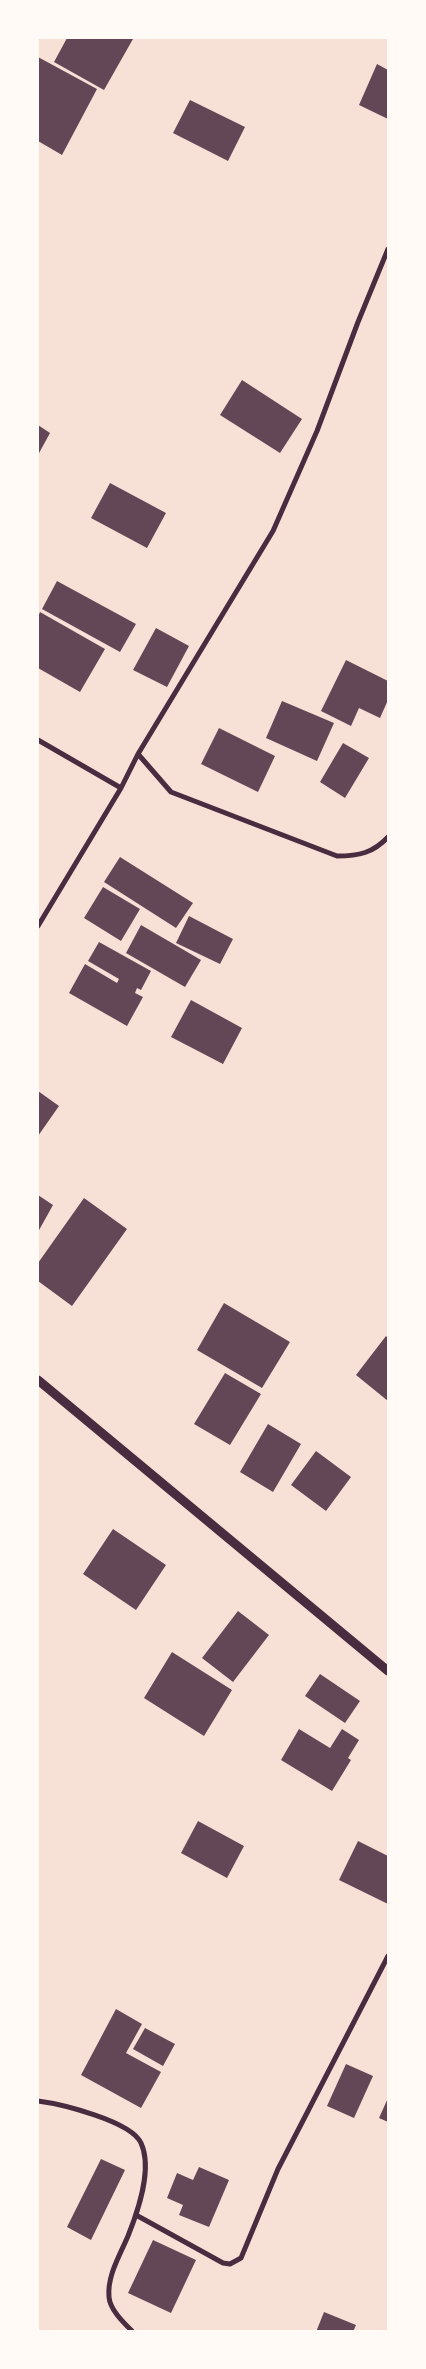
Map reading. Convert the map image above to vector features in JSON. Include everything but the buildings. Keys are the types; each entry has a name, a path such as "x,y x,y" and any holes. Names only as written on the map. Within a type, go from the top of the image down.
{"street":[{"path":"38,926 121,788 138,754 273,531 317,431 388,249"},
{"path":"38,740 121,788"},
{"path":"138,754 171,792 337,856 358,855 369,852 378,848 388,837"},
{"path":"38,1380 388,1671"},
{"path":"136,2215 223,2263 230,2264 241,2258 278,2169 388,1956"},
{"path":"38,2101 57,2104 100,2117 125,2128 141,2142 145,2157 144,2184 136,2215 109,2282 109,2300 120,2318 133,2332"}]}
